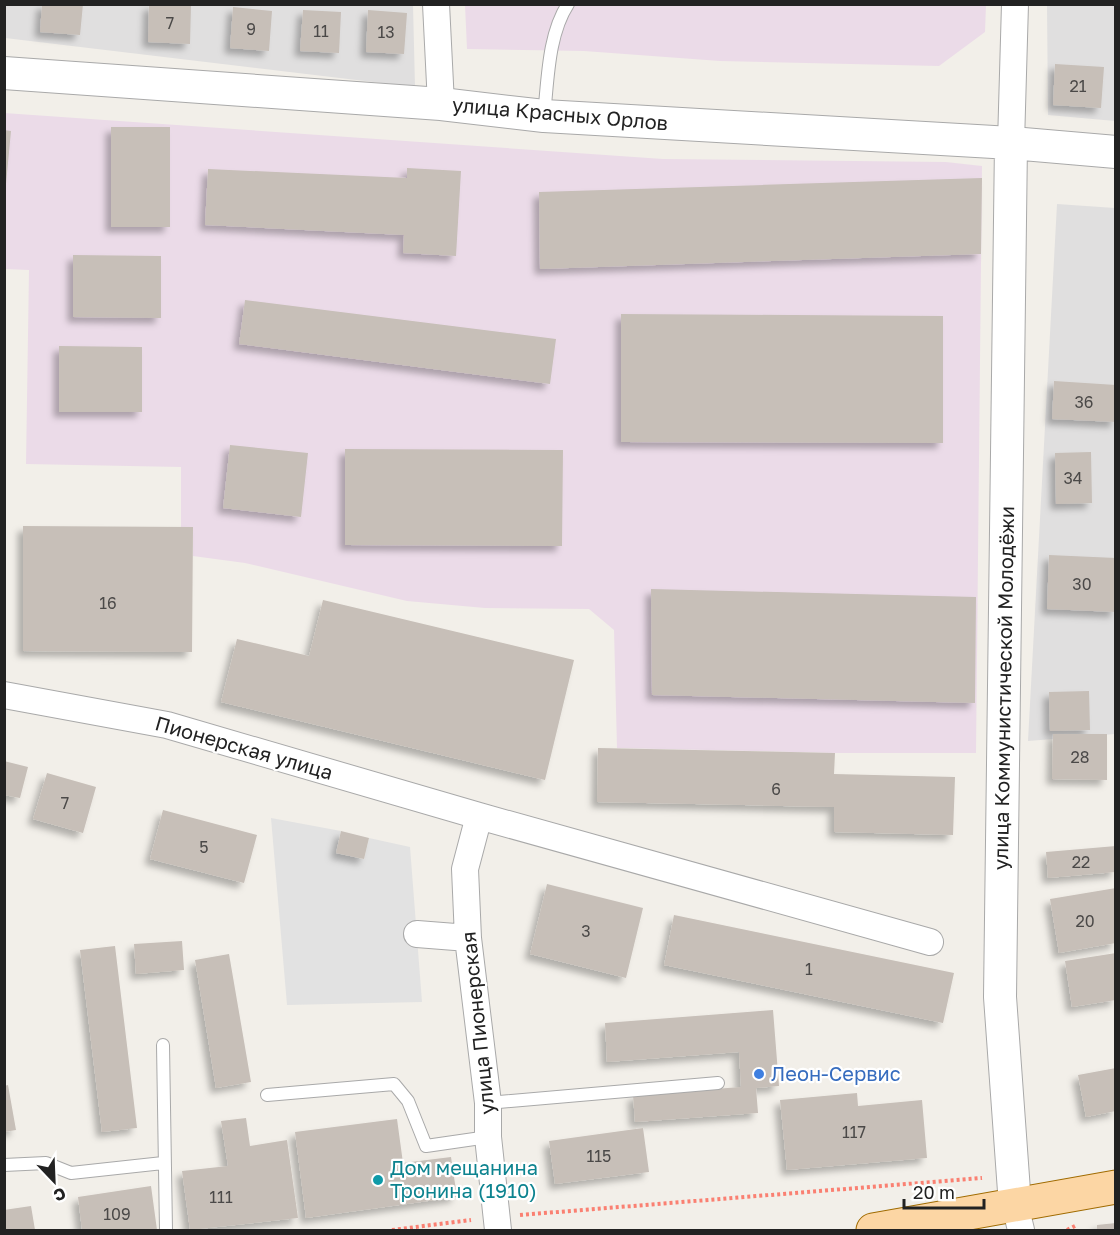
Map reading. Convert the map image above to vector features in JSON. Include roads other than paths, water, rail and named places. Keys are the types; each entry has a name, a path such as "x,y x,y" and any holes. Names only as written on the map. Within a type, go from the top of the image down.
{"main road":[{"path":"873,1230 1116,1187"}],"street":[{"path":"436,4 441,104"},
{"path":"1011,143 1015,4"},
{"name":"улица Красных Орлов","path":"4,72 441,104 544,116 1011,143 1116,152"},
{"name":"улица Коммунистической Молодёжи","path":"1011,143 1000,997 1016,1204"},
{"name":"Пионерская улица","path":"4,695 167,725 479,816 930,942"},
{"name":"улица Пионерская","path":"479,816 465,868 468,938 488,1103 488,1137 498,1223"},
{"path":"417,934 468,938"}],"lane":[{"path":"544,116 551,53 562,14 568,4"},
{"path":"163,1045 163,1163 166,1230"},
{"path":"488,1103 718,1083"},
{"path":"267,1095 394,1084 408,1101 426,1146 488,1137"},
{"path":"4,1165 46,1163 71,1173 163,1163"}],"place":[{"name":"Леон-Сервис","path":"759,1074"},
{"name":"Дом мещанина Тронина (1910)","path":"378,1180"}]}
